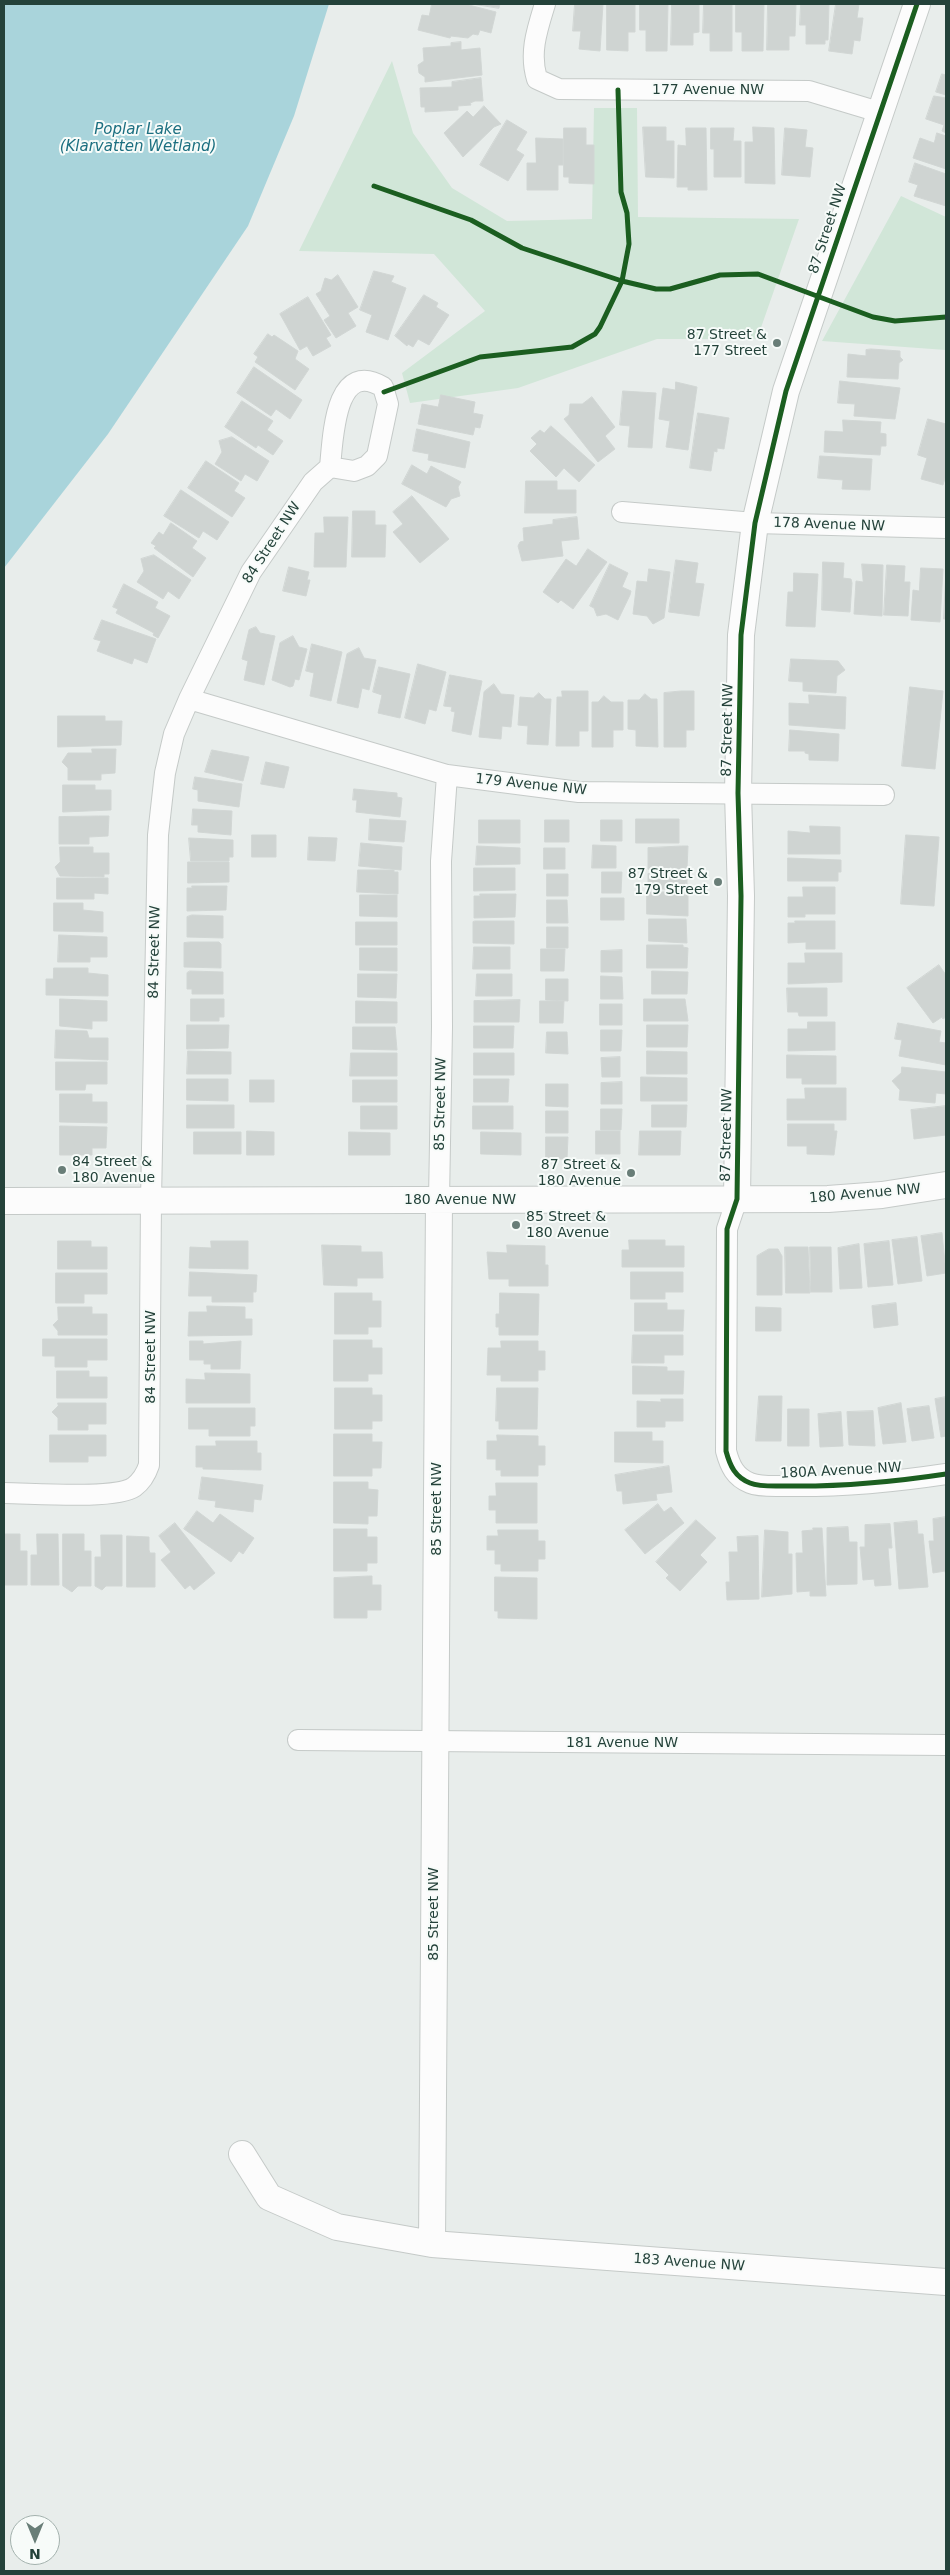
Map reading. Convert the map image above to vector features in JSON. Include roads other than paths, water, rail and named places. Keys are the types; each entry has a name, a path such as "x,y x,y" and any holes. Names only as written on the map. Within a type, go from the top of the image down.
{"street":[{"name":"177 Avenue NW","path":"544,4 534,42 532,58 537,79 559,89 809,91 879,112"},
{"name":"87 Street NW","path":"739,1477 730,1466 726,1451 727,1229 737,1199 741,896 738,793 741,635 756,522 786,391 917,4"},
{"name":"84 Street NW","path":"4,1493 114,1494 134,1488 146,1474 150,1453 150,1200 159,807 174,734 251,572 313,482 330,467"},
{"name":"178 Avenue NW","path":"622,512 756,522 946,528"},
{"name":"179 Avenue NW","path":"189,699 447,775 580,792 884,795"},
{"name":"85 Street NW","path":"432,2244 439,1200 442,1027 441,861 447,775"},
{"name":"180 Avenue NW","path":"4,1201 855,1197 946,1185"},
{"name":"180A Avenue NW","path":"739,1477 752,1484 796,1486 840,1485 946,1474"},
{"name":"181 Avenue NW","path":"298,1740 946,1745"},
{"name":"183 Avenue NW","path":"242,2154 269,2197 336,2227 432,2244 946,2282"}],"water":[{"name":"Poplar Lake (Klarvatten Wetland)","path":"4,4 329,4 294,116 248,226 108,434 4,568"}],"place":[{"name":"87 Street & 177 Street","path":"777,343"},
{"name":"87 Street & 179 Street","path":"718,882"},
{"name":"84 Street & 180 Avenue","path":"62,1170"},
{"name":"87 Street & 180 Avenue","path":"631,1173"},
{"name":"85 Street & 180 Avenue","path":"516,1225"}]}
